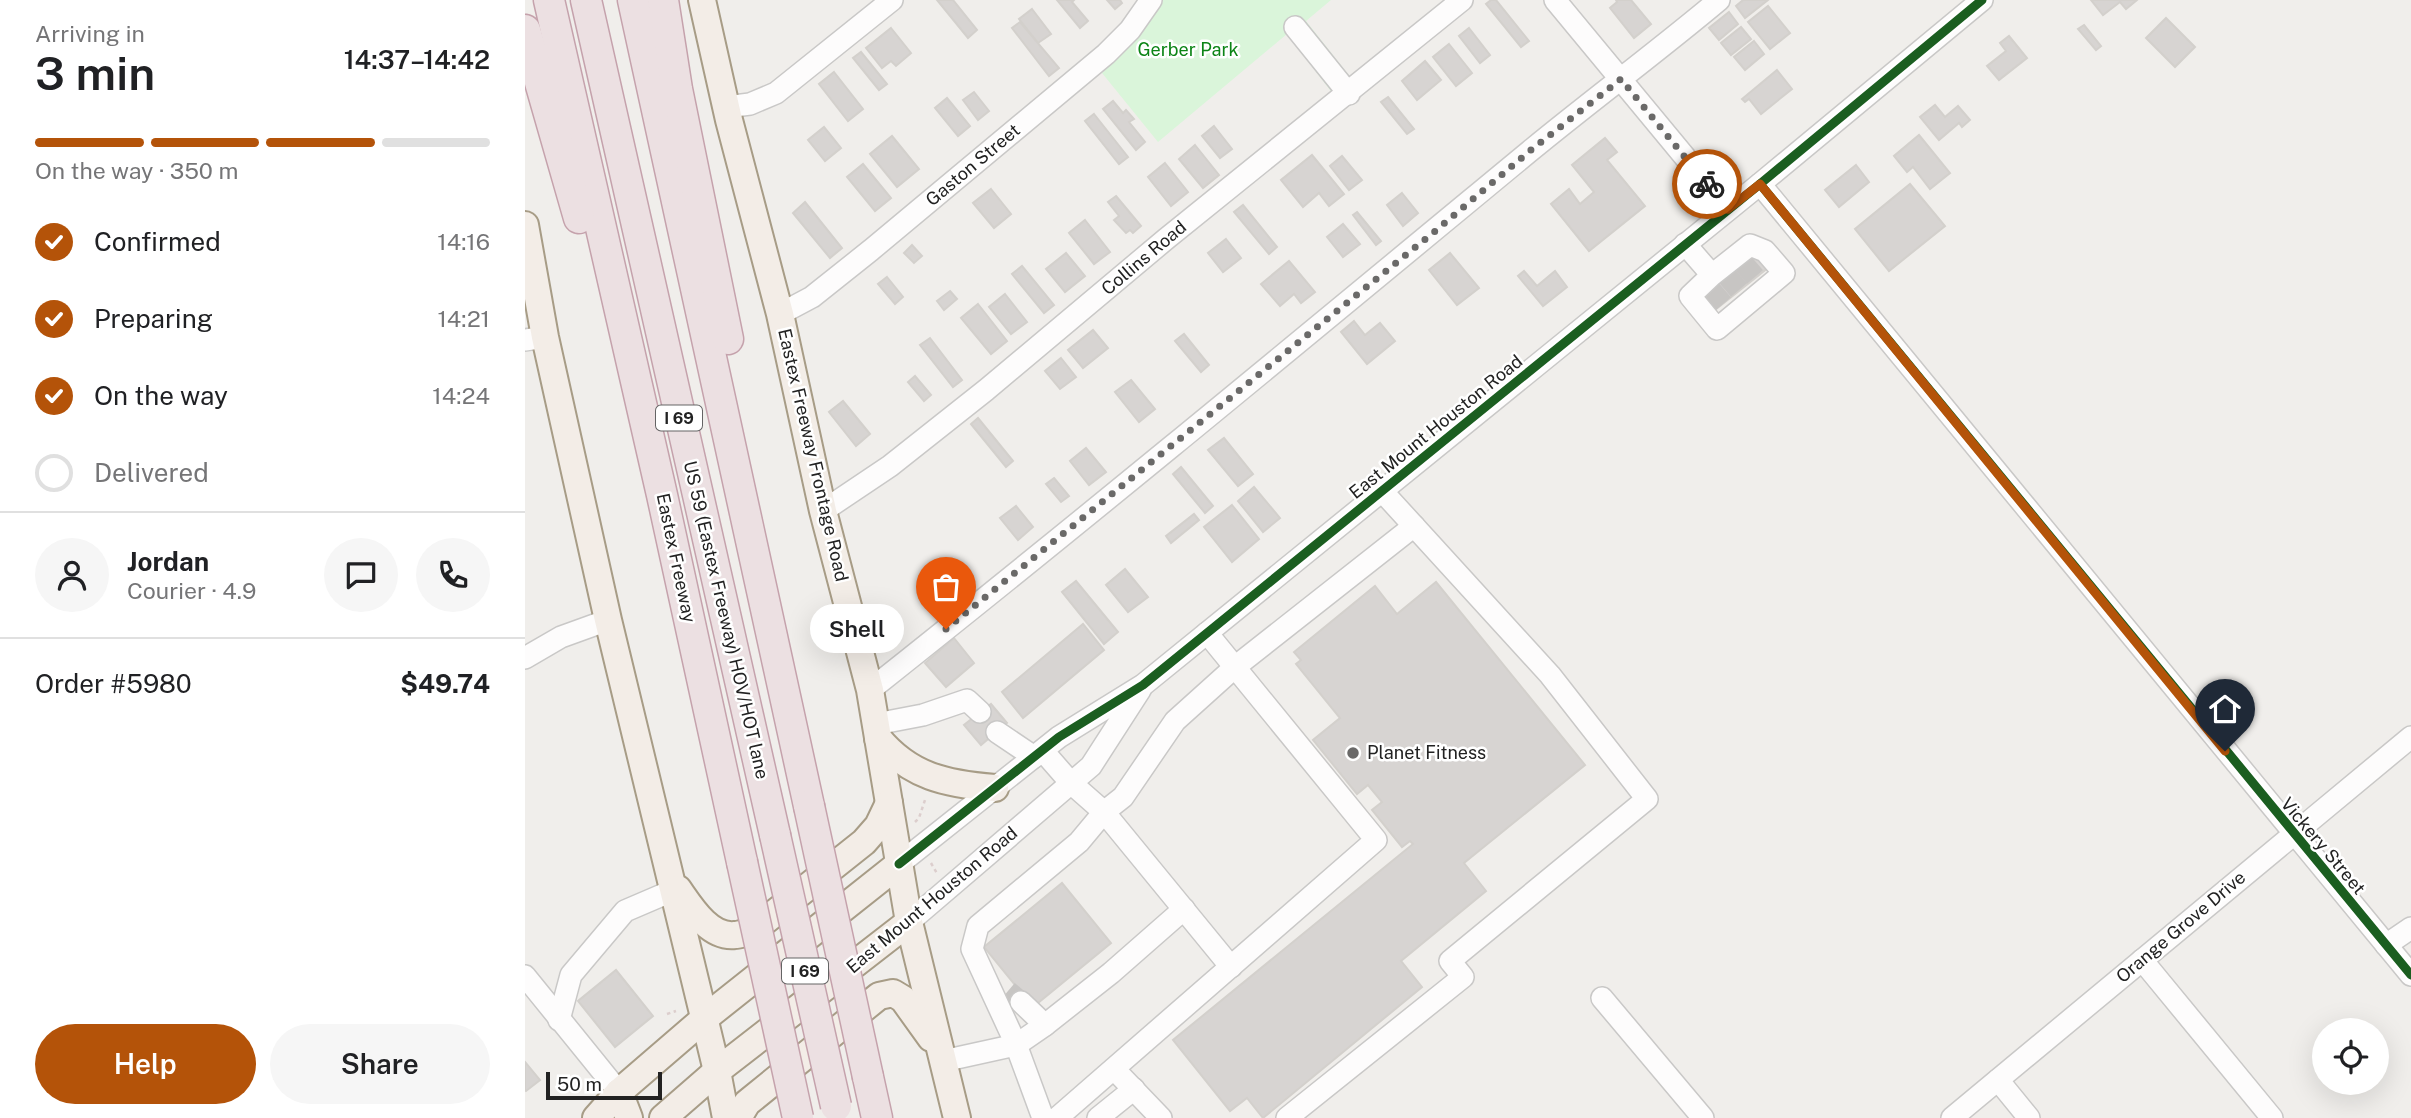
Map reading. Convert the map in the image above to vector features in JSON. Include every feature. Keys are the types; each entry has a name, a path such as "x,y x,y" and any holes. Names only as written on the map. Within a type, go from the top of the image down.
{"highway":[{"name":"Eastex Freeway","path":"549,0 662,495 798,1118"},
{"name":"US 59 (Eastex Freeway) HOV/HOT lane","path":"586,0 837,1112"},
{"name":"I 69","path":"633,0 877,1118"},
{"path":"663,0 677,89 732,358 724,415"},
{"path":"525,30 589,252 622,324"}],"main road":[{"name":"Eastex Freeway Frontage Road","path":"702,0 726,107 780,314 823,511 870,690 909,922 957,1118"},
{"path":"525,225 535,338 565,417 608,620 705,1018 726,1118"},
{"path":"877,731 889,751 923,773 956,785 995,788"},
{"path":"672,885 713,930 732,936 752,931 864,842 878,826 889,803"},
{"name":"East Mount Houston Road","path":"596,1118 619,1092 705,1018 899,864"},
{"name":"East Mount Houston Road","path":"663,1118 717,1071 909,922"},
{"path":"738,1118 747,1102 879,996 893,993 903,999 925,1027 943,1061"},
{"path":"619,1092 629,1118"}],"street":[{"path":"726,107 750,104 776,93 892,0"},
{"name":"Gaston Street","path":"780,314 812,298 1106,54 1130,30 1151,0"},
{"name":"Collins Road","path":"823,511 911,449 986,390 1166,239 1349,94 1462,0"},
{"path":"1555,0 1728,209"},
{"path":"870,690 1444,225 1531,150 1719,0"},
{"name":"East Mount Houston Road","path":"899,864 1059,737 1143,685 1760,184 1982,0"},
{"path":"1295,27 1349,94"},
{"name":"Vickery Street","path":"1760,184 2293,835 2411,975"},
{"path":"1685,244 1732,284"},
{"path":"1732,284 1750,245 1765,251 1784,273"},
{"path":"1732,284 1784,273 1813,249"},
{"path":"1287,1118 1462,977 1450,961 1647,799 1550,674 1382,491"},
{"path":"1043,1118 1016,1045 972,949 978,926 1079,842 1104,812 1123,797 1175,722 1235,667 1414,526"},
{"path":"525,658 561,637 608,620"},
{"path":"1057,1118 1376,840 1207,633"},
{"name":"East Mount Houston Road","path":"909,922 1091,766 1143,685"},
{"path":"877,731 967,700 981,712"},
{"path":"997,732 1038,754 1104,812 1231,967"},
{"name":"Orange Grove Drive","path":"1952,1118 2411,737"},
{"path":"559,1020 571,975 625,911 672,885"},
{"path":"943,1061 1016,1045 1111,973 1185,909"},
{"path":"2386,946 2411,928"},
{"path":"2142,960 2272,1118"},
{"path":"985,975 1014,996 1045,1025"},
{"path":"525,976 619,1092"},
{"path":"1602,998 1703,1118"},
{"path":"1114,1069 1161,1118"},
{"path":"1998,1080 2029,1118"},
{"path":"1098,1118 1134,1088"}],"path":[{"path":"915,822 919,818 927,793"},
{"path":"919,818 921,825"},
{"path":"931,863 941,881"},
{"path":"667,1014 674,1013"}],"green space":[{"name":"Gerber Park","path":"1162,0 1331,0 1306,21 1351,78 1333,94 1287,34 1158,142 1102,73 1134,41"}],"building":[{"path":"937,0 953,0 977,30 968,38"},
{"path":"1057,0 1074,0 1072,2 1088,21 1080,28"},
{"path":"1107,0 1120,0 1122,3 1115,9"},
{"path":"1496,0 1529,41 1521,47 1486,4"},
{"path":"1616,0 1631,0 1651,24 1634,38 1610,8"},
{"path":"1743,0 1768,0 1745,18 1736,6"},
{"path":"2091,0 2137,0 2126,9 2120,2 2103,15"},
{"path":"1768,6 1790,33 1770,49 1748,22"},
{"path":"1032,9 1051,34 1038,43 1019,19"},
{"path":"1729,12 1738,24 1719,40 1709,28"},
{"path":"2166,18 2195,47 2175,67 2146,38"},
{"path":"1020,22 1059,68 1049,76 1012,28"},
{"path":"2084,25 2101,46 2096,50 2078,29"},
{"path":"1741,27 1751,39 1731,55 1721,43"},
{"path":"891,28 911,53 896,66 891,61 882,68 866,48"},
{"path":"1469,28 1490,55 1480,63 1459,36"},
{"path":"2009,36 2027,58 1999,80 1987,66 2006,51 2000,43"},
{"path":"1754,41 1764,54 1745,70 1734,57"},
{"path":"1449,44 1472,73 1456,86 1433,57"},
{"path":"861,52 887,84 879,90 853,58"},
{"path":"1425,61 1441,80 1417,100 1402,81"},
{"path":"1777,70 1792,89 1761,114 1749,99 1745,102 1742,99"},
{"path":"834,72 863,109 848,121 819,84"},
{"path":"974,92 989,111 978,120 963,100"},
{"path":"1388,97 1414,129 1407,134 1381,102"},
{"path":"947,98 970,126 958,136 935,108"},
{"path":"1113,101 1123,113 1126,110 1134,119 1129,122 1145,142 1136,150 1103,109"},
{"path":"1935,105 1945,117 1958,106 1970,120 1962,127 1959,123 1939,140 1920,117"},
{"path":"1094,114 1128,157 1119,164 1085,121"},
{"path":"1214,126 1232,149 1220,158 1202,136"},
{"path":"824,127 841,148 825,161 808,140"},
{"path":"1919,135 1950,173 1930,189 1913,167 1907,172 1894,156"},
{"path":"892,136 919,169 897,187 870,154"},
{"path":"1605,138 1617,152 1607,160 1645,206 1589,251 1551,204 1569,189 1580,204 1594,192 1572,165"},
{"path":"1195,145 1219,175 1203,188 1179,159"},
{"path":"1312,155 1344,194 1329,206 1319,193 1303,207 1281,180"},
{"path":"1342,156 1362,180 1349,190 1330,166"},
{"path":"1165,163 1188,192 1171,206 1148,177"},
{"path":"863,164 891,198 875,211 847,177"},
{"path":"1856,165 1869,182 1839,207 1825,190"},
{"path":"1910,184 1945,226 1889,271 1855,229"},
{"path":"991,189 1011,214 994,228 973,203"},
{"path":"1402,193 1418,213 1403,226 1387,205"},
{"path":"1116,196 1141,226 1133,233 1130,230 1126,233 1114,220 1119,216 1108,202"},
{"path":"805,202 842,248 830,258 793,213"},
{"path":"1243,205 1277,247 1269,254 1234,212"},
{"path":"1357,212 1381,241 1376,245 1353,215"},
{"path":"1085,220 1110,252 1094,264 1069,233"},
{"path":"1343,224 1360,244 1343,257 1327,237"},
{"path":"1226,239 1241,258 1223,272 1208,253"},
{"path":"912,245 922,256 914,263 904,253"},
{"path":"1757,252 1769,267 1711,313 1700,299"},
{"path":"1066,253 1085,276 1065,292 1046,269"},
{"path":"1450,253 1479,288 1457,305 1429,270"},
{"path":"1289,261 1315,292 1301,303 1294,294 1280,306 1261,284"},
{"path":"1022,266 1054,305 1044,313 1012,274"},
{"path":"1524,271 1537,286 1555,271 1567,287 1543,306 1518,276"},
{"path":"887,277 903,297 895,304 878,284"},
{"path":"950,291 957,299 944,310 937,301"},
{"path":"1005,294 1027,322 1011,334 989,307"},
{"path":"978,304 1007,341 991,354 961,318"},
{"path":"1354,321 1365,335 1380,323 1395,341 1367,364 1341,332"},
{"path":"1093,330 1108,348 1083,368 1068,350"},
{"path":"1184,334 1209,365 1201,372 1175,341"},
{"path":"930,338 962,380 953,387 920,345"},
{"path":"1061,358 1076,377 1060,389 1045,371"},
{"path":"915,376 931,395 924,401 908,382"},
{"path":"1131,380 1155,409 1139,422 1115,392"},
{"path":"843,401 870,434 856,446 829,412"},
{"path":"978,418 1013,461 1006,467 971,424"},
{"path":"1224,438 1253,474 1238,486 1208,450"},
{"path":"1086,448 1106,472 1089,485 1070,461"},
{"path":"1181,467 1213,506 1205,513 1173,474"},
{"path":"1054,478 1069,496 1061,502 1046,484"},
{"path":"1254,487 1280,518 1263,532 1238,501"},
{"path":"1232,505 1259,539 1232,562 1204,527"},
{"path":"1016,506 1033,527 1018,540 1000,518"},
{"path":"1194,514 1199,520 1171,543 1166,536"},
{"path":"1125,569 1148,597 1128,612 1106,585"},
{"path":"1076,581 1118,632 1104,644 1062,592"},
{"path":"1436,582 1585,765 1464,863 1486,891 1401,961 1422,987 1263,1118 1247,1098 1230,1111 1173,1040 1413,844 1410,841 1402,847 1372,810 1382,802 1368,785 1357,794 1313,740 1340,718 1296,664 1301,660 1294,652 1375,586 1397,614"},
{"path":"1083,624 1104,650 1023,718 1002,692"},
{"path":"954,638 974,663 946,687 925,663"},
{"path":"991,704 1007,723 981,745 964,725"},
{"path":"1062,883 1111,943 1033,1007 984,947"},
{"path":"616,970 653,1016 615,1047 578,1001"},
{"path":"525,1062 540,1080 526,1091 525,1090"}],"tunnel":[{"path":"1743,263 1755,277"},
{"path":"1727,276 1739,290"},
{"path":"1711,290 1723,304"},
{"path":"1008,991 1021,1002"}],"cycle path":[{"path":"899,864 1059,737 1143,685 1760,184 1982,0"},
{"path":"1760,184 2411,975"}],"way so far":[{"path":"946,629 1093,512 1154,459 1621,79 1707,184"}],"place":[{"name":"Shell","path":"946,629"},
{"name":"Planet Fitness","path":"1353,753"}],"route":[{"path":"1707,184 1728,209 1760,184 2225,751"}]}
